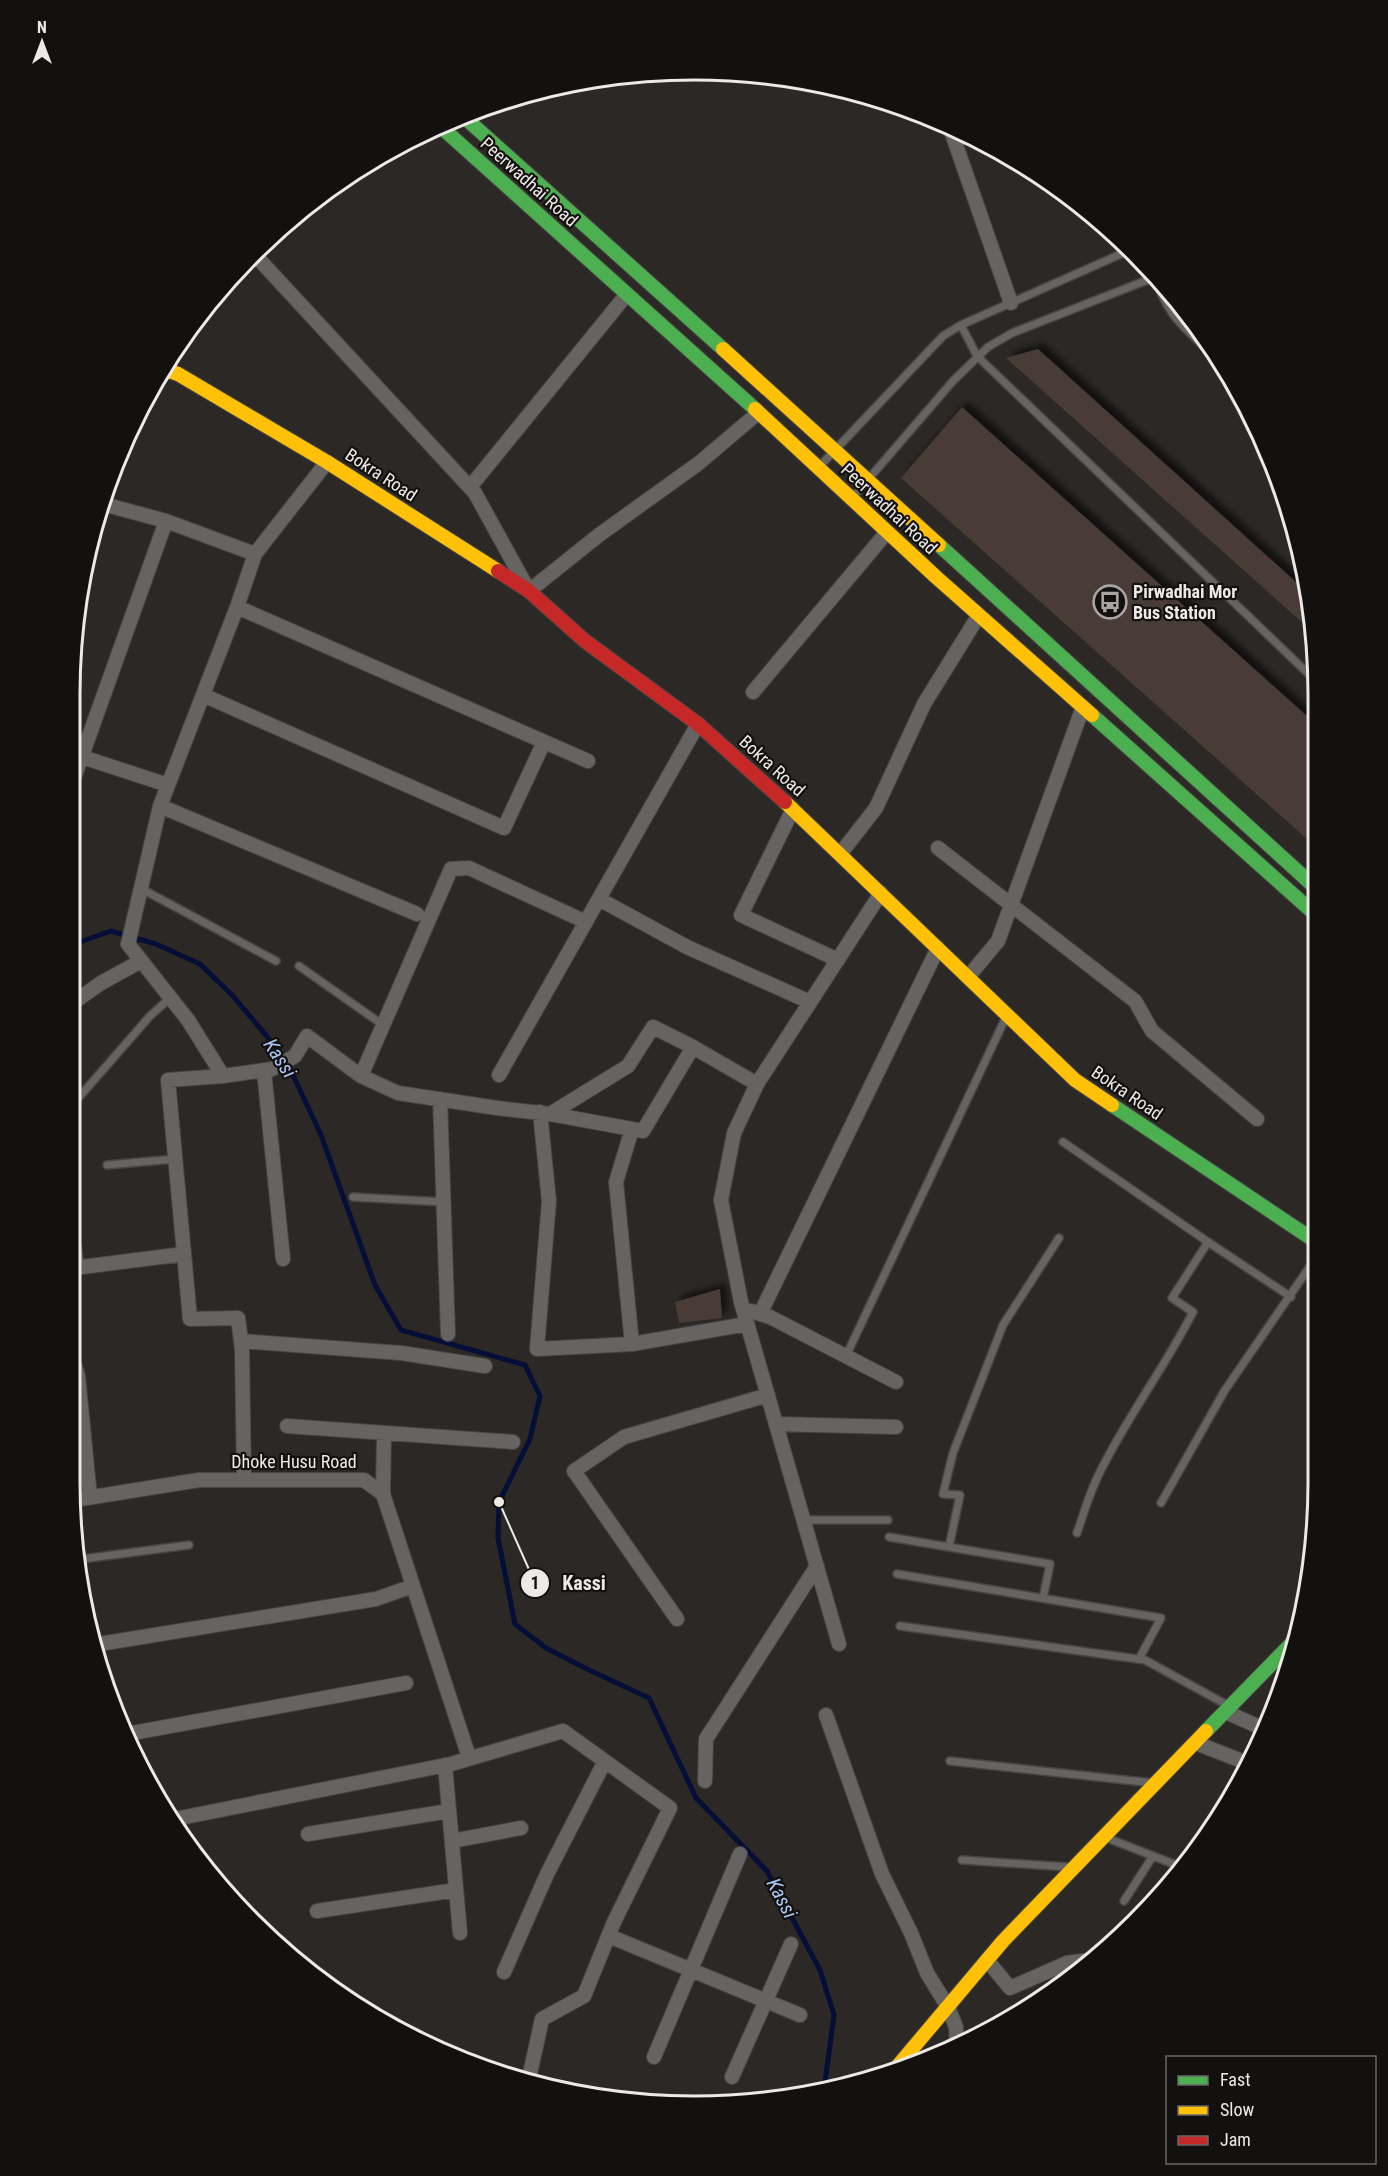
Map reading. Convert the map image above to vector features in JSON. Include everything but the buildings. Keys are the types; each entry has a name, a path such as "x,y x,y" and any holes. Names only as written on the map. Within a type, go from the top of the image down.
{"main road":[{"path":"470,122 835,450 1308,881"},
{"name":"Peerwadhai Road","path":"446,132 887,532 1308,907"},
{"name":"Bokra Road","path":"171,372 327,462 529,591 585,641 698,724 793,809 1075,1080 1308,1235"},
{"path":"903,2060 987,1960 1285,1650"}],"street":[{"path":"953,137 1011,303"},
{"path":"259,259 475,493 529,591 599,535 699,463 758,413"},
{"path":"470,487 627,294"},
{"path":"223,1076 188,1020 128,944 160,806 237,607 255,554 327,462"},
{"path":"109,505 166,521 255,554"},
{"path":"80,750 166,521"},
{"path":"753,692 887,532"},
{"path":"237,607 588,761"},
{"path":"840,854 876,808 924,704 980,615"},
{"path":"203,695 504,828 544,742"},
{"path":"968,977 998,941 1083,707"},
{"path":"499,1075 698,724"},
{"path":"80,756 168,785"},
{"path":"160,806 417,914"},
{"path":"793,809 741,915 837,960"},
{"path":"938,848 1135,1001 1152,1031 1257,1119"},
{"path":"361,1076 451,869 469,868 586,922"},
{"path":"839,1644 743,1309 722,1200 734,1133 757,1084 880,893"},
{"path":"599,899 687,946 810,1002"},
{"path":"760,1314 938,948"},
{"path":"80,998 101,983 141,961"},
{"path":"545,1113 628,1066 653,1027 757,1084"},
{"path":"244,1480 241,1341 238,1318 190,1319 168,1080 223,1076 272,1069 295,1056 307,1036 361,1076 398,1093 545,1113 644,1131 693,1047"},
{"path":"264,1071 284,1259"},
{"path":"440,1099 448,1334"},
{"path":"545,1113 549,1201 537,1349 632,1344 747,1324"},
{"path":"632,1129 616,1182 632,1344"},
{"path":"80,1267 184,1254"},
{"path":"743,1309 770,1317 896,1382"},
{"path":"241,1341 401,1353 485,1366"},
{"path":"677,1619 574,1471 624,1437 768,1395"},
{"path":"80,1396 90,1497"},
{"path":"776,1424 896,1427"},
{"path":"287,1426 513,1442"},
{"path":"384,1433 383,1494 467,1751"},
{"name":"Dhoke Husu Road","path":"80,1499 199,1480 364,1480 383,1494"},
{"path":"705,1781 706,1739 817,1566"},
{"path":"101,1644 376,1599 413,1586"},
{"path":"133,1733 406,1683"},
{"path":"1228,1710 1258,1726"},
{"path":"826,1715 882,1874 911,1933 927,1973 948,2007 956,2027 957,2037"},
{"path":"180,1819 445,1765 563,1731 670,1808 609,1936 584,1996 543,2019 530,2074"},
{"path":"1196,1743 1241,1761"},
{"path":"504,1972 547,1874 605,1761"},
{"path":"445,1765 460,1933"},
{"path":"308,1834 449,1811"},
{"path":"452,1841 521,1828"},
{"path":"654,2058 740,1854"},
{"path":"317,1911 456,1890"},
{"path":"609,1936 800,2015"},
{"path":"732,2077 791,1944"},
{"path":"987,1960 1010,1988 1066,1963 1078,1961"}],"lane":[{"path":"818,468 943,336 1123,253"},
{"path":"851,498 953,381 988,347 1012,333 1147,278"},
{"path":"1162,296 1177,322 1195,338"},
{"path":"961,326 977,356 1307,674"},
{"path":"141,888 276,961"},
{"path":"298,966 383,1025"},
{"path":"80,1096 150,1016 170,998"},
{"path":"846,1356 1007,1015"},
{"path":"1063,1142 1291,1297"},
{"path":"107,1165 175,1159"},
{"path":"353,1197 444,1202"},
{"path":"949,1547 960,1495 944,1494 953,1453 1003,1325 1059,1238"},
{"path":"1077,1533 1099,1474 1193,1312 1172,1298 1208,1242"},
{"path":"1161,1503 1225,1390 1308,1271"},
{"path":"804,1520 888,1520"},
{"path":"889,1537 1050,1564 1043,1598"},
{"path":"85,1559 189,1545"},
{"path":"897,1574 1161,1618 1139,1659"},
{"path":"900,1626 1145,1660 1228,1710"},
{"path":"950,1761 1156,1783"},
{"path":"1105,1837 1175,1864"},
{"path":"1124,1901 1153,1856"},
{"path":"962,1860 1074,1868"}],"waterway":[{"name":"Kassi","path":"80,942 111,931 156,944 200,964 233,996 285,1058 321,1135 375,1285 401,1330 525,1365 540,1396 530,1439 499,1502 498,1538 515,1624 546,1648 649,1698 696,1798 767,1871 820,1970 834,2015 825,2082"}],"traffic: fast":[{"path":"470,122 723,349"},
{"path":"446,132 755,409"},
{"path":"939,545 1308,881"},
{"path":"1092,715 1308,908"},
{"path":"1112,1105 1308,1236"},
{"path":"1206,1731 1285,1650"}],"traffic: slow":[{"path":"723,349 939,545"},
{"path":"171,372 327,462 498,571"},
{"path":"755,409 936,577 1092,715"},
{"path":"785,802 1075,1080 1112,1105"},
{"path":"903,2060 1003,1941 1206,1731"}],"traffic: jam":[{"path":"498,571 529,591 585,641 698,724 785,802"}],"place":[{"name":"Pirwadhai Mor Bus Station","path":"1110,602"},
{"name":"Kassi","path":"499,1502"}]}
